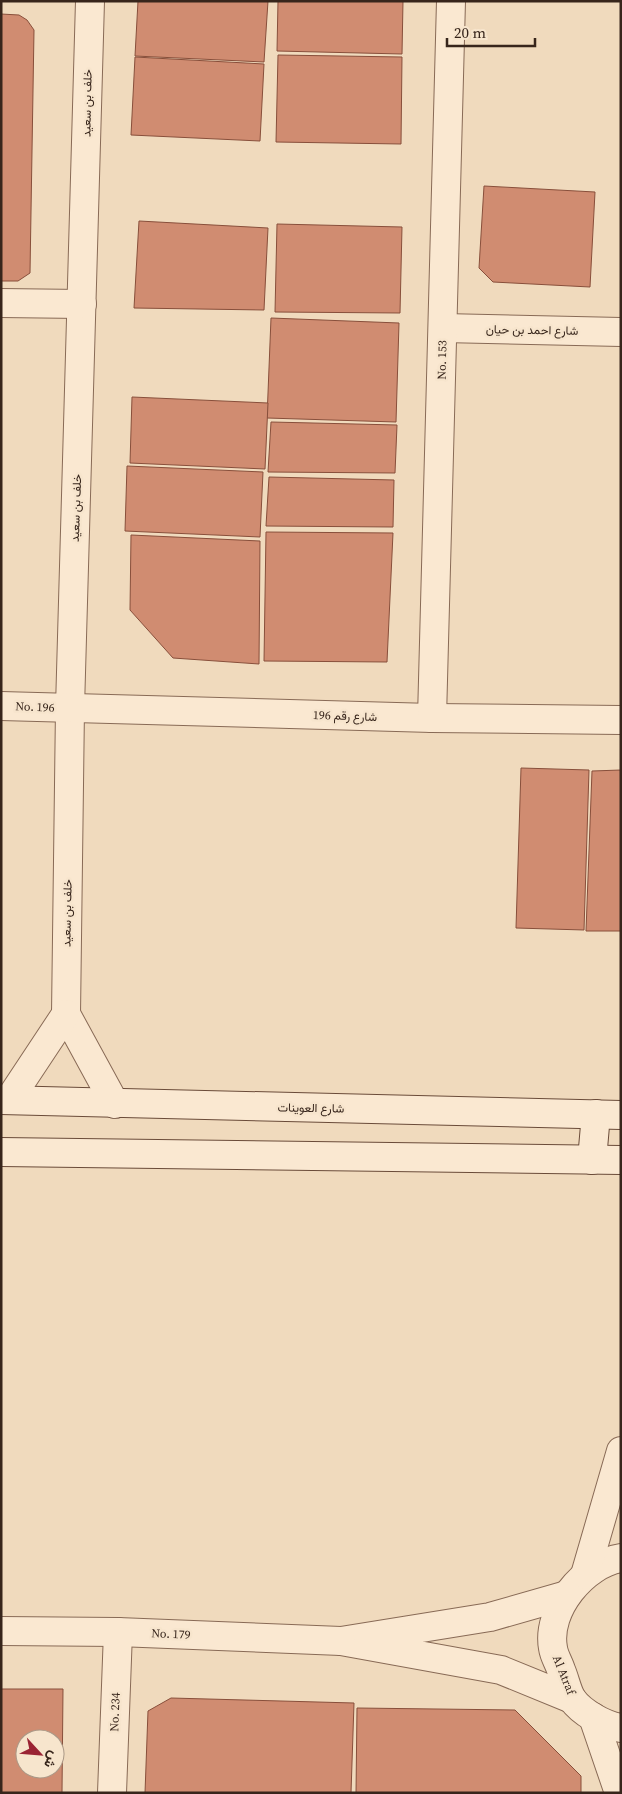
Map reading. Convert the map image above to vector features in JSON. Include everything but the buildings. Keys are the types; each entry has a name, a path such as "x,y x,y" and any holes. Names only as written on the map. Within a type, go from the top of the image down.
{"street":[{"name":"خلف بن سعيد","path":"90,1 70,708 66,1014 115,1104"},
{"name":"No. 153","path":"432,718 451,1"},
{"path":"1,303 82,304"},
{"name":"شارع احمد بن حيان","path":"443,328 621,332"},
{"name":"No. 196","path":"1,706 70,708"},
{"name":"شارع رقم 196","path":"70,708 432,718 621,720"},
{"path":"5,1100 66,1014"},
{"name":"شارع العوينات","path":"5,1100 608,1115"},
{"path":"592,1160 608,1115"},
{"path":"1,1152 621,1160"},
{"name":"Al Atraf","path":"585,1575 621,1450"},
{"name":"Al Atraf","path":"621,1558 611,1560 585,1575 567,1595 555,1621 553,1648 572,1699 593,1717 621,1728"},
{"name":"No. 179","path":"341,1641 490,1617 567,1595"},
{"name":"No. 179","path":"1,1631 118,1632 341,1641 501,1670 572,1699"},
{"name":"No. 234","path":"112,1793 118,1632"},
{"path":"593,1717 619,1793"}]}
